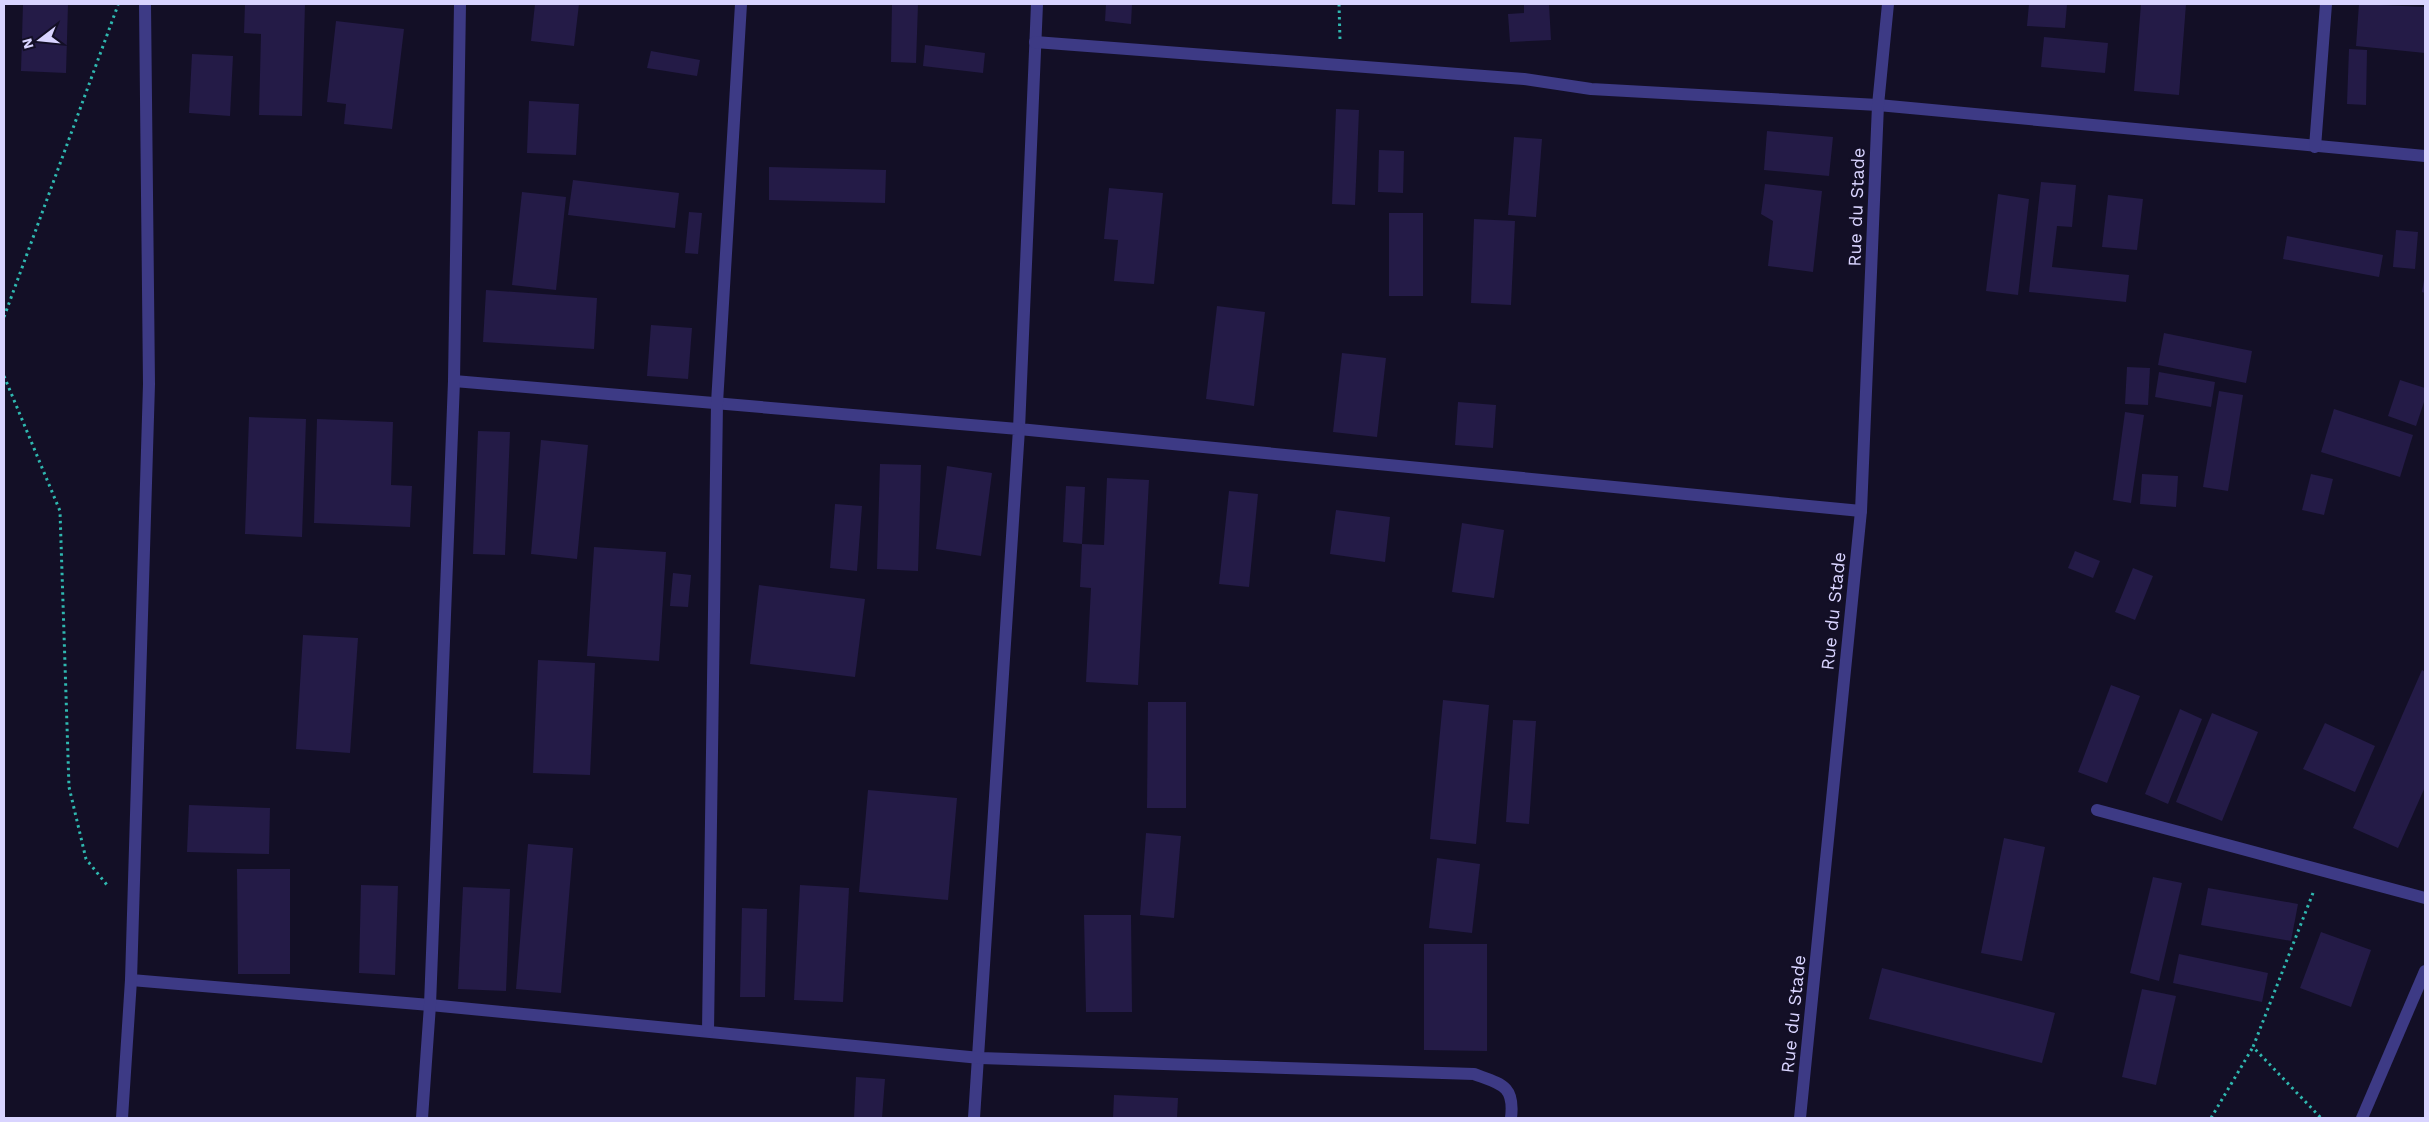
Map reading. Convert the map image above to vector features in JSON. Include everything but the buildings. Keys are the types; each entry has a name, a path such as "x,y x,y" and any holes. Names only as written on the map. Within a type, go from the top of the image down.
{"street":[{"path":"122,1118 130,980 149,384 145,4"},
{"path":"422,1118 430,1005 454,381 460,4"},
{"path":"708,1031 717,403 741,4"},
{"path":"974,1118 980,1058 1019,428 1037,4"},
{"name":"Rue du Stade","path":"1800,1118 1861,511 1878,105 1888,4"},
{"path":"2315,147 2326,4"},
{"path":"1035,42 1524,79 1591,88 1878,105 2425,156"},
{"path":"454,381 1019,428 1861,511"},
{"path":"2097,810 2425,898"},
{"path":"2362,1118 2425,971"},
{"path":"130,980 430,1005 980,1058 1474,1074 1497,1082 1508,1090 1513,1102 1511,1118"}],"path":[{"path":"4,316 119,4"},
{"path":"1339,4 1340,65"},
{"path":"4,376 60,511 69,787 71,796 86,859 132,917"},
{"path":"2211,1118 2252,1047 2322,871"},
{"path":"2252,1047 2321,1118"}]}
